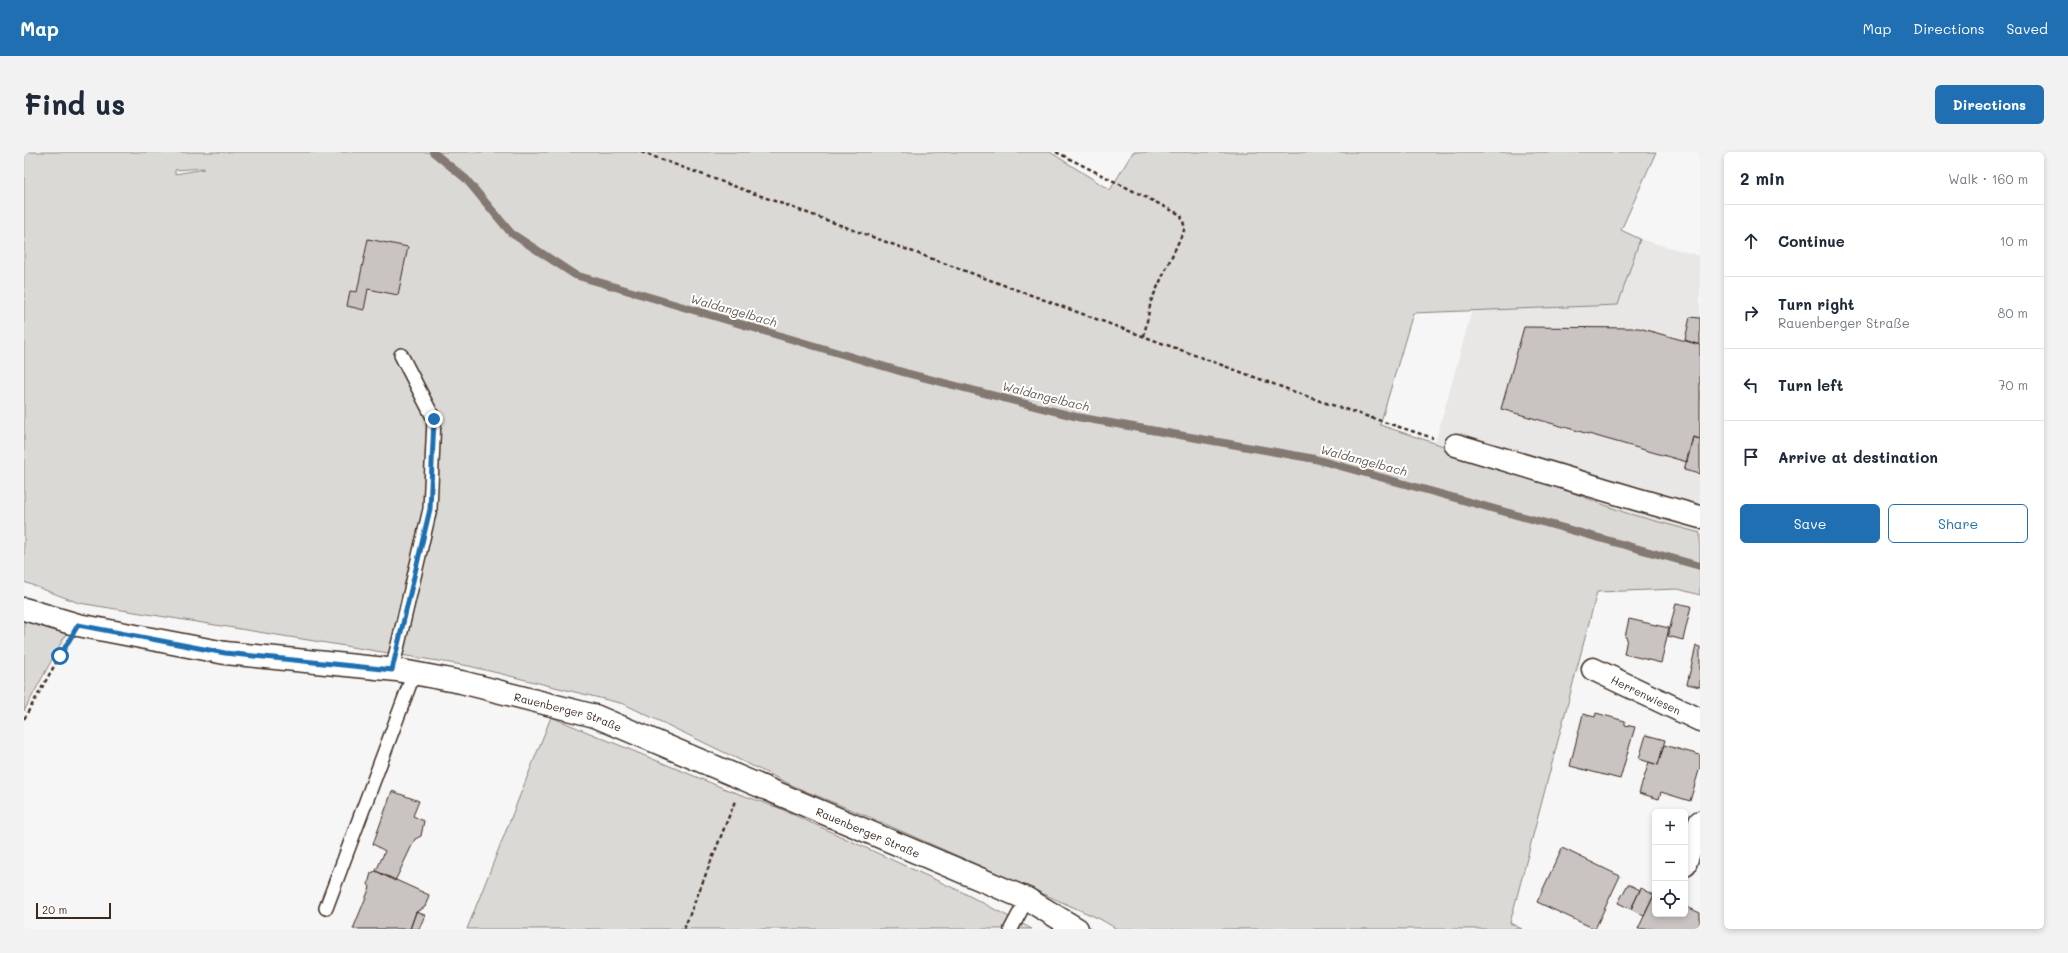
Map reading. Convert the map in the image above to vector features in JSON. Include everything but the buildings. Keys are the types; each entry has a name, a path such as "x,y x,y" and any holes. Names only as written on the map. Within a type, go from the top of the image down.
{"street":[{"path":"1456,445 1700,517"},
{"name":"Rauenberger Straße","path":"24,609 78,625 225,653 414,673 461,682 595,716 743,780 1027,899 1078,929"},
{"name":"Herrenwiesen","path":"1593,669 1700,720"},
{"path":"1688,856 1700,822"}],"lane":[{"path":"392,670 430,509 434,419 402,355"},
{"path":"326,908 414,673"},
{"path":"1011,929 1027,899"}],"path":[{"path":"641,152 1317,400 1456,445"},
{"path":"1056,152 1181,215 1185,228 1151,301 1144,336"},
{"path":"24,719 78,625"},
{"path":"684,929 743,780"}],"shaded area":[{"path":"24,152 1050,152 1110,190 1133,152 1656,152 1621,230 1640,239 1618,305 1413,313 1380,425 1483,459 1626,513 1700,533 1700,595 1678,589 1597,592 1510,923 1522,929 1117,929 1100,919 874,819 798,788 624,704 469,666 79,603 24,582","holes":["204,169 175,174 175,170"]},
{"path":"1640,239 1700,256 1700,533 1626,513 1483,459 1435,443 1472,310 1618,305"},
{"path":"24,621 67,632 24,711"},
{"path":"551,717 728,790 779,808 962,892 1032,929 467,929"}],"waterway":[{"name":"Waldangelbach","path":"433,152 466,179 511,233 575,275 906,373 1077,417 1315,459 1700,566"}],"route":[{"path":"60,656 78,625 225,653 392,670 430,509 434,419"}]}
